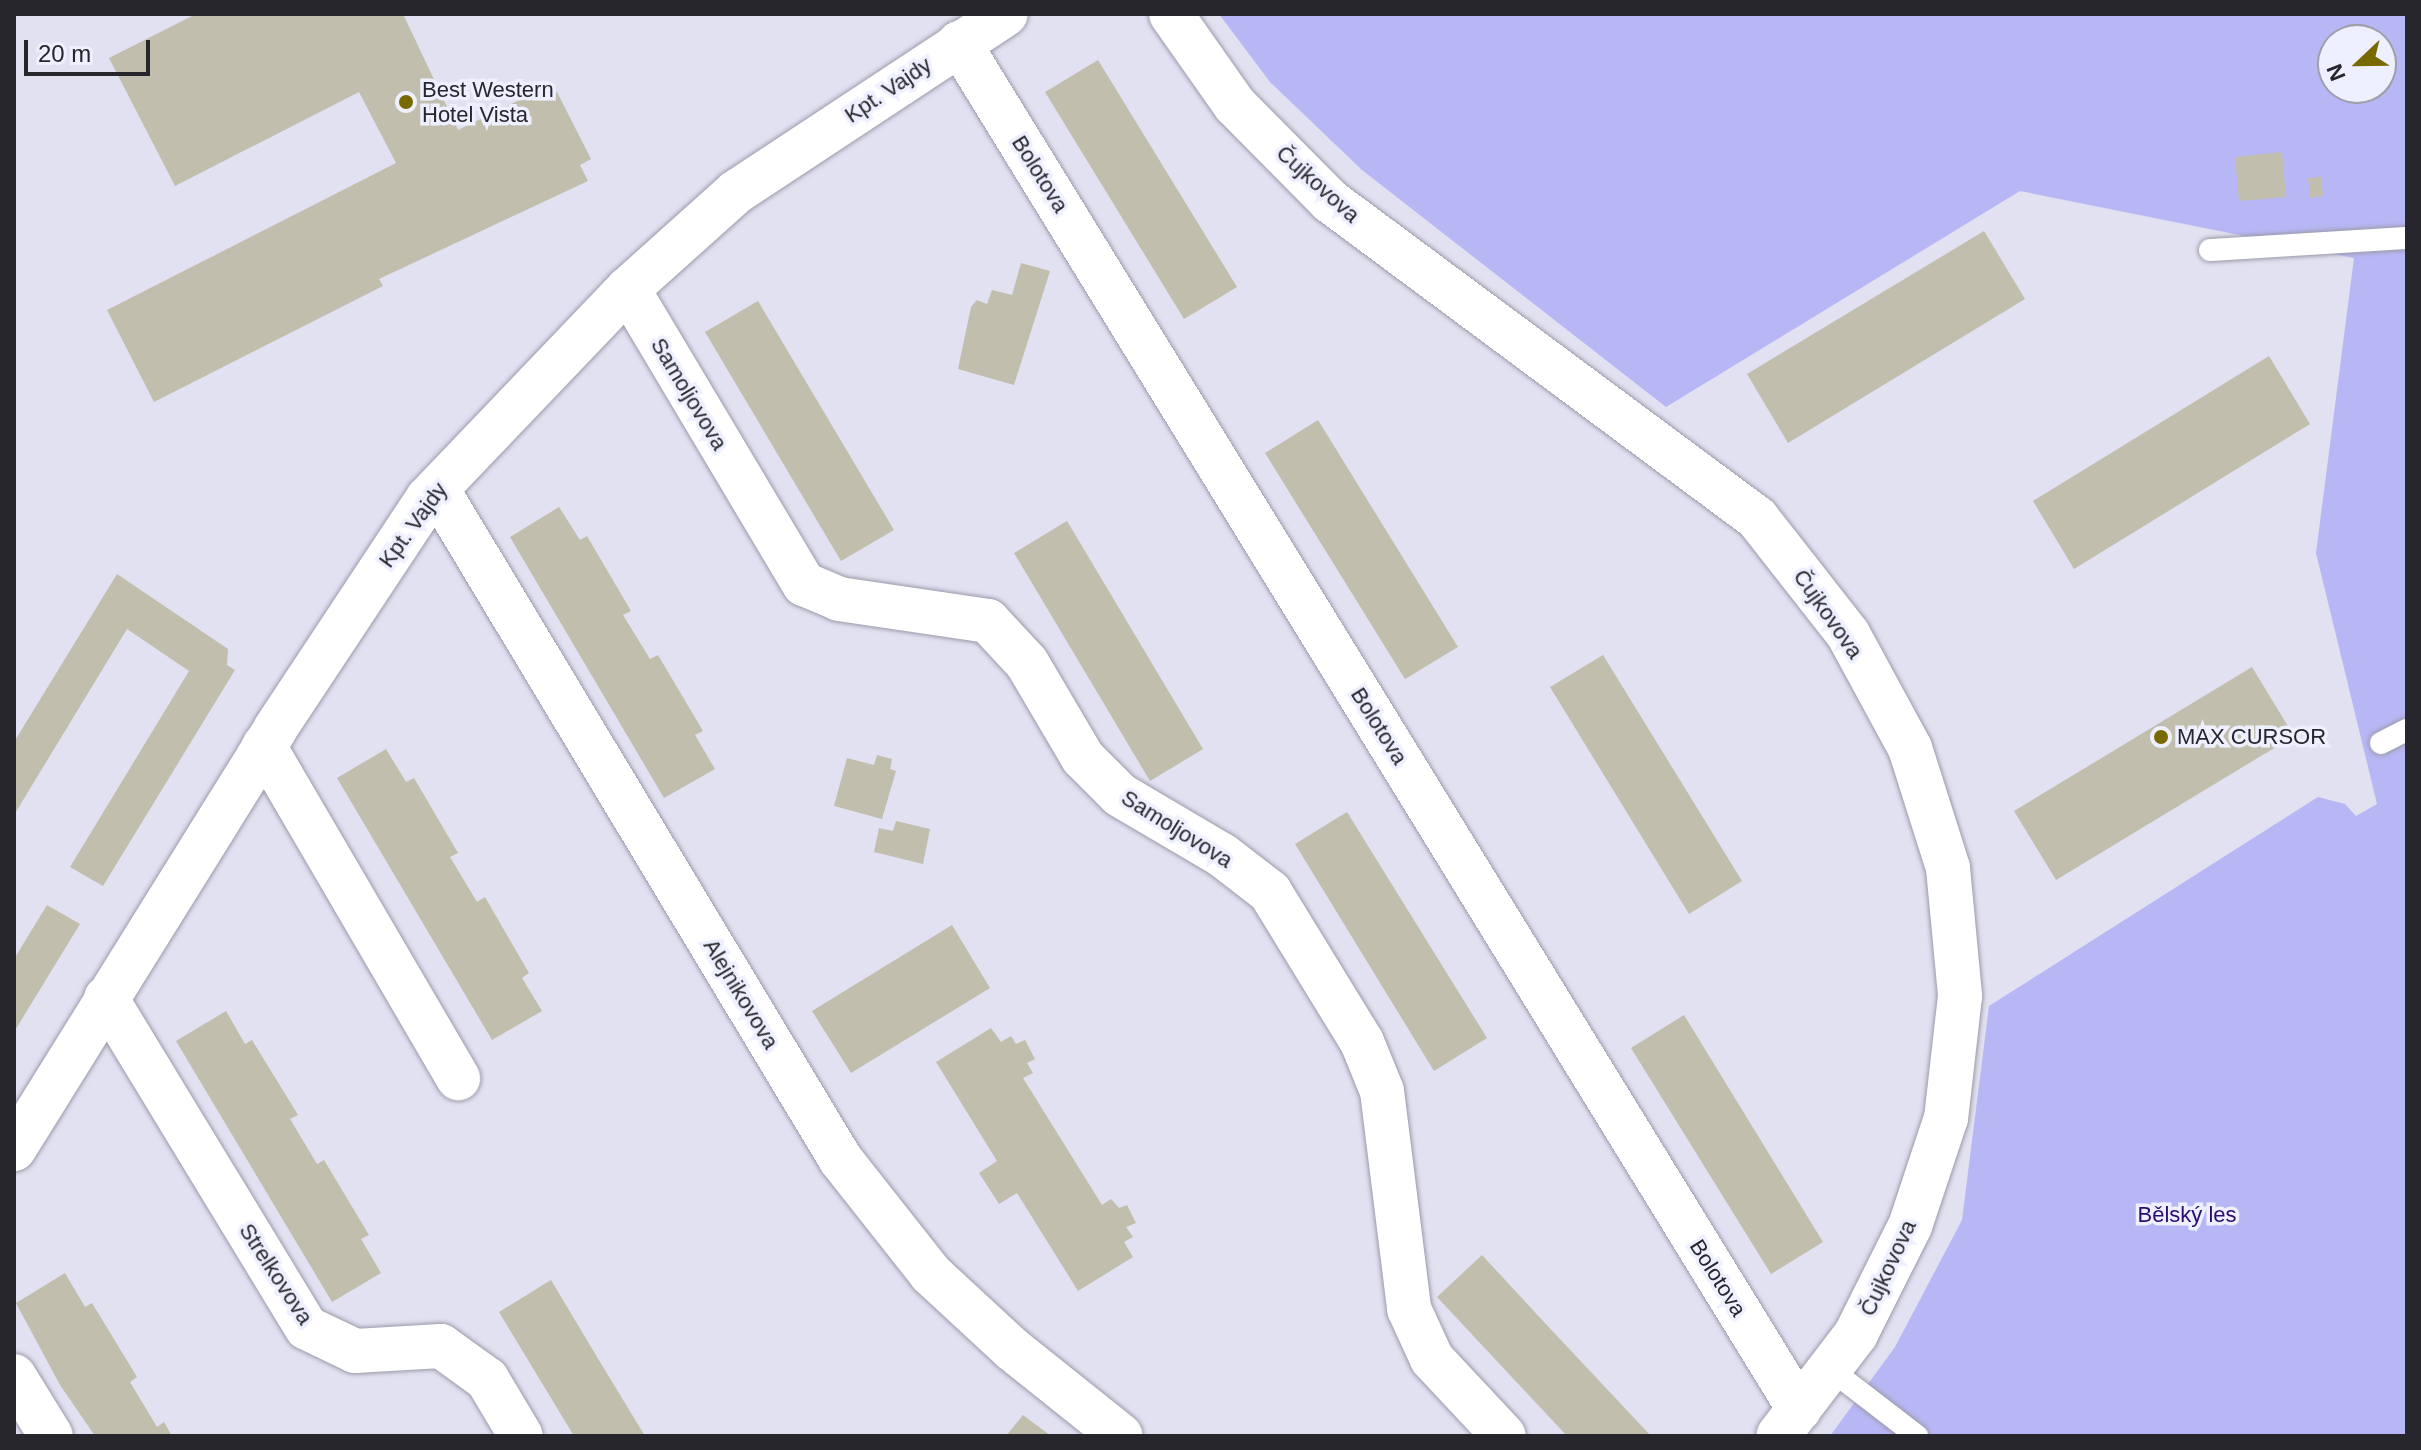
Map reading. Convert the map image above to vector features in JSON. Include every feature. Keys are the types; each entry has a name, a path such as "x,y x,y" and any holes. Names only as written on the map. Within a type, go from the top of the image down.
{"street":[{"name":"Čujkovova","path":"1171,14 1235,105 1330,201 1757,518 1848,634 1910,748 1948,868 1955,939 1960,996 1946,1118 1910,1226 1856,1334 1789,1422"},
{"name":"Kpt. Vajdy","path":"14,1149 264,746 437,489 628,289 736,192 977,26"},
{"name":"Bolotova","path":"977,26 1789,1422"},
{"name":"Samoljovova","path":"628,289 804,584 839,599 988,621 1027,663 1083,758 1120,795 1222,855 1270,892 1362,1042 1382,1091 1409,1309 1432,1359 1504,1436"},
{"name":"Alejnikovova","path":"437,489 841,1160 931,1274 1012,1349 1121,1436"},
{"path":"264,746 458,1078"},
{"name":"Strelkovova","path":"106,998 307,1328 355,1351 441,1346 487,1379 521,1436"},
{"path":"14,1376 51,1436"}],"lane":[{"path":"2210,250 2407,238"},
{"path":"2381,743 2407,730"},
{"path":"1830,1369 1917,1436"}],"green space":[{"name":"Bělský les","path":"1219,14 2407,14 2407,1436 1830,1436 1895,1347 1962,1220 1989,1006 2318,797 2345,804 2356,816 2377,804 2316,553 2354,258 2020,191 1666,407 1362,170 1270,82"}],"building":[{"path":"196,14 403,14 458,130 542,89 546,98 557,92 591,159 580,165 588,181 379,279 383,286 154,402 107,310 396,163 359,92 175,186 109,58"},
{"path":"1098,60 1237,287 1184,319 1045,92"},
{"path":"2282,152 2286,197 2239,201 2235,157"},
{"path":"2321,177 2323,196 2310,198 2308,178"},
{"path":"1984,231 2025,299 1788,443 1747,374"},
{"path":"1021,263 1050,271 1014,385 958,369 971,307 977,300 987,304 992,290 1012,295"},
{"path":"758,301 894,530 841,561 705,332"},
{"path":"2269,356 2310,424 2074,569 2033,501"},
{"path":"1318,420 1458,647 1405,679 1265,453"},
{"path":"559,507 580,540 587,536 631,611 623,615 650,659 658,655 703,731 695,735 715,769 664,798 510,537"},
{"path":"1067,521 1203,749 1150,781 1014,553"},
{"path":"117,574 228,649 227,665 235,670 103,886 70,867 189,671 127,629 14,815 14,742"},
{"path":"1603,655 1742,881 1689,914 1550,687"},
{"path":"2252,667 2294,736 2056,880 2014,811"},
{"path":"386,749 406,782 414,778 458,853 450,857 477,902 485,897 529,973 522,978 542,1011 492,1040 337,778"},
{"path":"877,755 892,759 890,769 896,771 882,819 834,806 847,758 874,765"},
{"path":"1347,812 1487,1038 1434,1071 1295,844"},
{"path":"896,821 930,829 923,864 874,852 879,828 893,831"},
{"path":"47,905 80,924 14,1032 14,959"},
{"path":"952,925 990,988 851,1073 812,1011"},
{"path":"226,1011 245,1044 252,1040 298,1115 290,1119 317,1164 324,1160 369,1235 361,1239 381,1273 332,1302 176,1041"},
{"path":"1684,1015 1823,1242 1771,1274 1631,1048"},
{"path":"991,1028 1001,1042 1011,1036 1016,1044 1025,1040 1035,1059 1027,1063 1033,1073 1023,1078 1102,1205 1111,1199 1119,1208 1127,1205 1136,1223 1126,1227 1133,1237 1124,1242 1133,1257 1078,1291 1017,1193 999,1204 979,1173 997,1161 936,1062"},
{"path":"1482,1255 1651,1436 1567,1436 1437,1297"},
{"path":"65,1273 85,1307 92,1303 137,1377 130,1382 157,1427 164,1422 172,1436 95,1436 60,1385 16,1303"},
{"path":"551,1280 645,1436 574,1436 499,1312"},
{"path":"1023,1415 1051,1436 1006,1436"}],"place":[{"name":"Best Western Hotel Vista","path":"406,102"},
{"name":"MAX CURSOR","path":"2161,737"}]}
